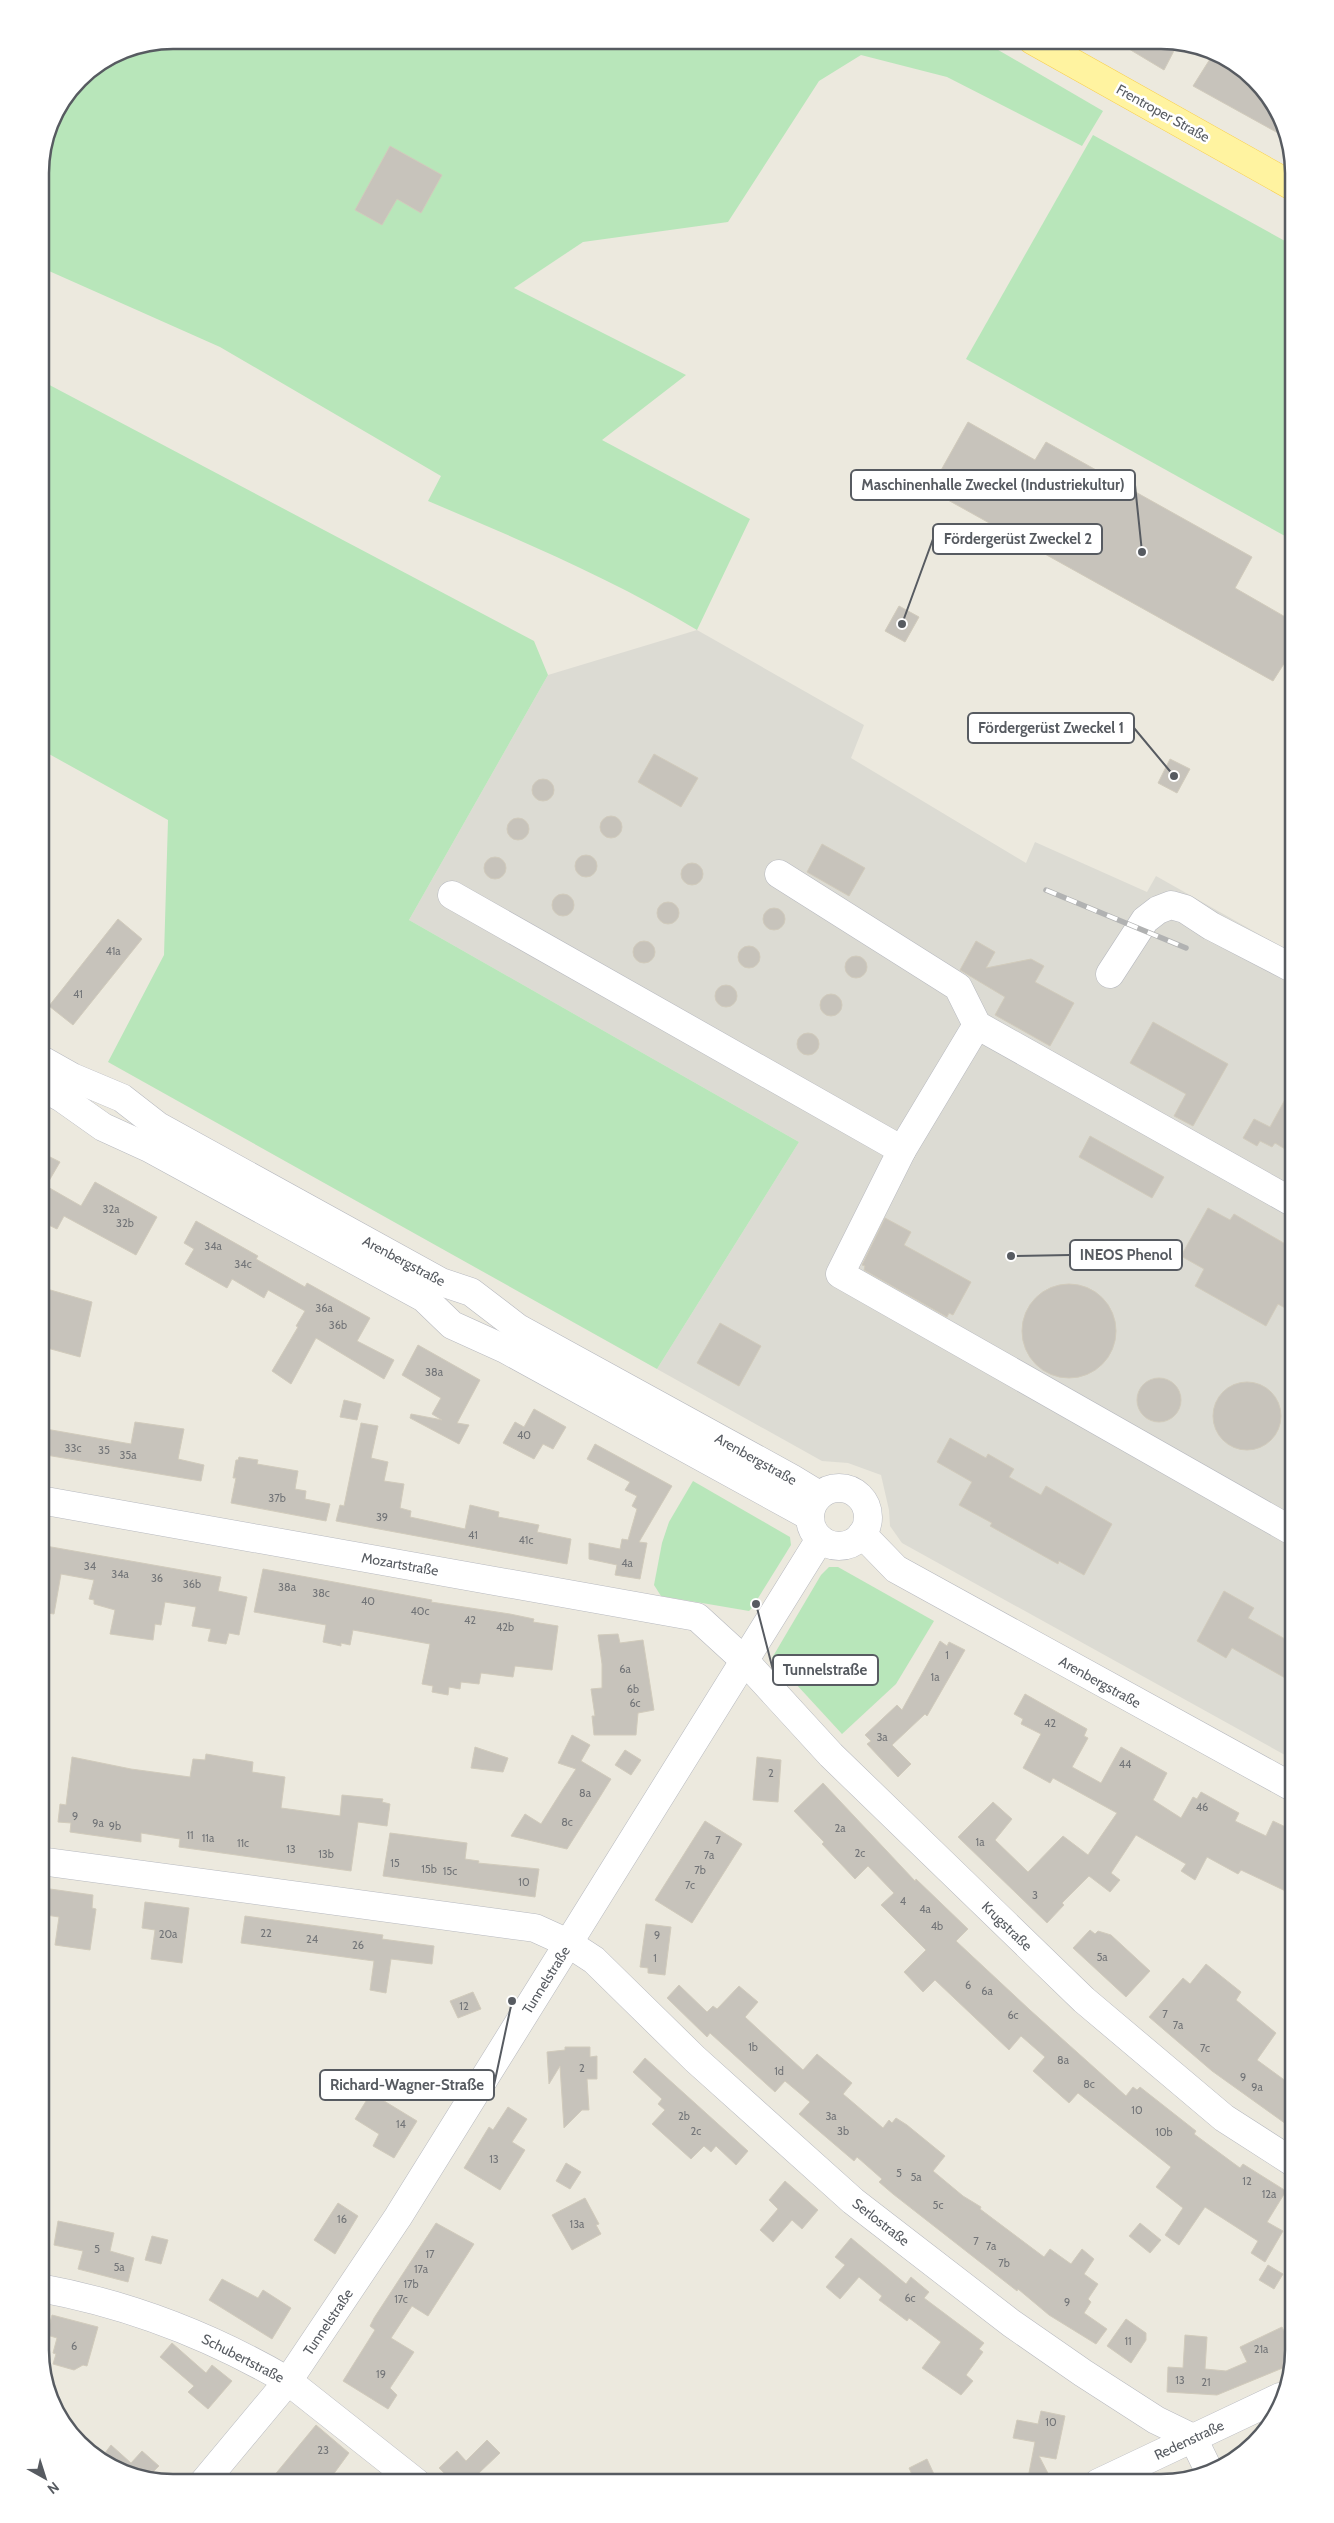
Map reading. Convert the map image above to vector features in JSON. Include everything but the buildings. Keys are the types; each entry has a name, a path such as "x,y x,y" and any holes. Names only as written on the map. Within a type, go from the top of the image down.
{"main road":[{"name":"Frentroper Straße","path":"1048,49 1285,182"}],"street":[{"path":"779,874 958,987 977,1025 1285,1198"},
{"path":"452,895 902,1150"},
{"path":"1110,974 1145,920 1158,910 1171,905 1185,909 1211,926 1285,964"},
{"path":"977,1025 902,1150 840,1274 1285,1527"},
{"name":"Arenbergstraße","path":"49,1064 72,1077 122,1098 158,1126 441,1282 471,1292 518,1328 791,1478 834,1546 848,1544 862,1534 896,1569 1285,1783"},
{"name":"Arenbergstraße","path":"49,1091 103,1127 150,1148 424,1298 452,1325 505,1348 816,1517"},
{"path":"816,1517 833,1488 847,1488 859,1495 866,1507 867,1522 862,1534"},
{"name":"Mozartstraße","path":"49,1502 698,1617 744,1660"},
{"name":"Tunnelstraße","path":"210,2474 288,2381 398,2217 744,1660 816,1517"},
{"name":"Krugstraße","path":"744,1660 831,1755 1084,2000 1224,2118 1285,2157"},
{"name":"Serlostraße","path":"49,1862 535,1928 568,1943 594,1960 695,2059 853,2201 1011,2323 1083,2374 1156,2420 1193,2438"},
{"name":"Schubertstraße","path":"49,2290 100,2301 211,2340 288,2381 406,2474"},
{"name":"Redenstraße","path":"1117,2474 1275,2400"},
{"path":"1193,2438 1207,2466"}],"shaded area":[{"path":"697,630 864,725 851,758 1026,863 1035,842 1147,892 1156,876 1285,949 1285,1755 902,1543 890,1526 889,1510 881,1475 848,1463 822,1461 657,1369 799,1142 409,920 548,675"}],"green space":[{"path":"164,49 996,49 1103,111 1082,146 947,77 861,55 819,81 728,222 583,242 514,288 686,375 602,440 750,519 697,630 632,593 531,545 428,501 441,476 220,347 49,271 49,164 58,125 79,91 97,74 125,58 140,53"},
{"path":"1093,135 1285,241 1285,536 966,359"},
{"path":"49,385 534,641 548,675 409,920 799,1142 657,1369 108,1062 164,955 168,820 49,754"},
{"path":"693,1481 790,1537 791,1545 749,1611 661,1596 654,1585 662,1543 669,1522"},
{"path":"829,1567 838,1567 934,1621 896,1684 842,1734 772,1658 821,1575"}],"railway":[{"path":"1046,890 1186,948"}],"place":[{"name":"Maschinenhalle Zweckel (Industriekultur)","path":"1142,552"},
{"name":"Fördergerüst Zweckel 2","path":"902,624"},
{"name":"Fördergerüst Zweckel 1","path":"1174,776"},
{"name":"INEOS Phenol","path":"1011,1256"},
{"name":"Tunnelstraße","path":"756,1604"},
{"name":"Richard-Wagner-Straße","path":"512,2001"}]}
